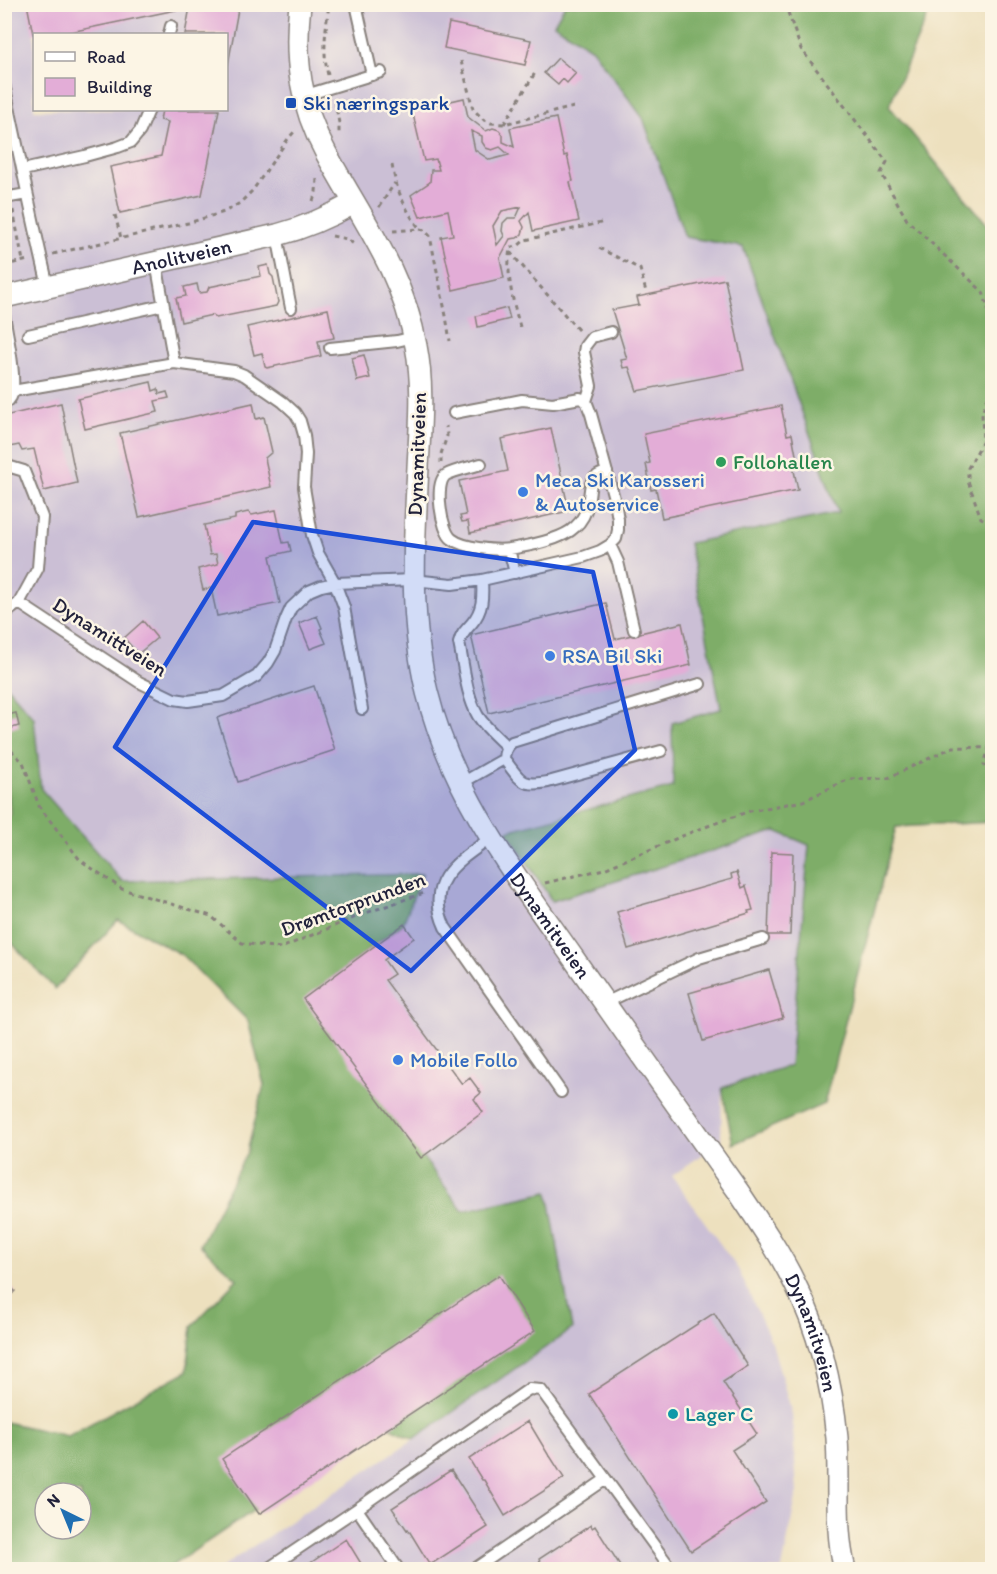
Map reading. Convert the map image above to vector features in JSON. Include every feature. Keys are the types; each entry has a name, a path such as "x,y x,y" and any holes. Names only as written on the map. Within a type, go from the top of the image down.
{"street":[{"path":"300,4 298,58 304,125"},
{"name":"Dynamitveien","path":"304,125 326,153 354,203 383,235 414,337 421,396 413,580 417,634 427,691 441,738 468,800 524,889 757,1219 784,1263 804,1305 827,1374 835,1420 839,1538 845,1569"},
{"name":"Anolitveien","path":"4,297 297,230 354,203"}],"lane":[{"path":"303,96 377,74 357,4"},
{"path":"4,84 48,286"},
{"path":"23,170 85,156 131,142 140,131 149,111"},
{"path":"7,198 27,194"},
{"path":"277,235 291,308"},
{"path":"156,262 174,363"},
{"path":"28,335 163,305"},
{"path":"4,315 13,374 11,398 4,404"},
{"path":"612,332 592,337 585,346 584,352 591,386 586,401 615,502 618,530 616,539 610,545 618,562 633,630"},
{"path":"330,348 414,337"},
{"path":"13,391 174,363 234,371 244,375 283,402 295,413 304,435 306,454 304,487 312,535 344,608 362,709"},
{"path":"454,413 522,400 553,403 580,398 586,401"},
{"path":"481,464 446,475 442,480 440,488 442,521 452,540 467,546 493,551 554,539 574,529 584,516 589,502 590,485 594,478 598,474 607,472"},
{"name":"Dynamittveien","path":"4,465 24,471 42,517 38,568 19,603 4,614"},
{"name":"Dynamittveien","path":"19,603 139,681 174,699 188,701 223,696 257,676 275,651 291,608 309,591 321,586 335,583 413,580 452,584 482,580 583,557 610,545"},
{"path":"509,549 515,573"},
{"path":"482,580 482,607 460,636 459,643 477,714 507,747"},
{"path":"662,751 535,784 523,782 504,759 504,753 512,742 700,684"},
{"path":"460,784 504,759"},
{"path":"491,838 454,866 447,875 440,887 438,906 440,916 445,927 561,1092"},
{"path":"605,1003 699,958 763,939"},
{"path":"266,1569 357,1509 529,1389 541,1390 672,1569"},
{"path":"473,1569 606,1479"},
{"path":"357,1509 399,1569"}],"path":[{"path":"785,4 801,49 887,162 881,173 908,220 983,292 991,321 987,349 991,388 982,413 983,441 968,468 968,481 981,518 993,523"},
{"path":"461,61 473,109 484,120 491,123 504,123 578,106"},
{"path":"504,123 535,73"},
{"path":"4,265 224,213 253,190 288,139 304,125"},
{"path":"392,165 395,182 410,216 420,229 427,232 432,242 450,341"},
{"path":"4,172 7,198 23,261"},
{"path":"378,208 395,182"},
{"path":"115,214 121,238"},
{"path":"520,327 513,303 510,280 510,248 525,240 605,222"},
{"path":"383,235 420,229"},
{"path":"599,248 640,269 646,292"},
{"path":"509,251 588,341"},
{"path":"442,480 441,461 447,436 446,426"},
{"name":"Drømtorprunden","path":"4,744 23,762 39,806 80,860 122,889 211,916 242,943 281,948 372,911 440,887"},
{"path":"524,889 604,869 694,831 750,811 803,801 849,779 888,778 953,747 989,748 984,765 993,767"}],"highlighted area":[{"path":"253,522 593,572 635,750 411,971 115,747"}],"shaded area":[{"name":"Ski næringspark","path":"4,5 565,5 554,24 592,49 643,118 685,237 743,247 838,513 689,544 721,709 672,723 673,787 507,831 552,901 776,831 809,845 790,1065 722,1088 721,1141 672,1176 738,1269 772,1343 792,1414 797,1492 782,1569 219,1569 414,1439 572,1329 463,1211 304,999 172,880 122,881 41,789 34,718 4,683"}],"green space":[{"path":"565,5 932,5 889,106 992,230 992,822 896,827 824,1104 733,1144 722,1088 790,1065 809,845 776,831 552,901 507,831 673,787 672,723 721,709 689,543 838,513 743,247 685,237 643,118 592,49 554,24"},
{"path":"4,683 34,718 41,789 122,881 422,874 403,924 305,999 463,1211 548,1192 572,1329 414,1439 382,1424 167,1569 5,1569 5,1422 68,1436 187,1371 192,1326 237,1279 200,1245 247,1152 264,1085 248,1021 182,955 118,920 55,989 5,936 5,823 10,814 4,760"}],"building":[{"path":"27,4 239,4 228,65 228,33 185,33 190,7 66,33 33,34"},
{"path":"449,23 531,40 525,65 444,48"},
{"path":"558,58 576,73 567,83 563,79 558,85 544,73"},
{"path":"464,98 468,117 486,131 493,128 499,130 503,135 503,142 514,147 510,128 556,118 564,156 567,155 573,181 570,182 579,221 533,231 529,212 521,221 524,227 522,234 510,239 500,258 504,278 453,290 441,237 453,235 448,210 420,217 411,195 430,182 431,170 439,170 436,159 424,161 412,110","holes":["471,131 482,136 482,142 486,148 492,150 500,147 509,155 490,160 475,150","521,207 516,218 508,218 503,223 504,236 497,245 493,226 502,211"]},
{"path":"162,111 219,111 202,195 120,213 110,167 161,156 168,122 160,120"},
{"path":"268,265 278,302 276,306 216,318 212,315 181,322 176,298 186,296 184,287 197,284 199,293 207,292 209,287 261,276 259,267"},
{"path":"725,279 744,370 637,391 629,367 623,368 621,360 627,359 612,310 639,305 637,297"},
{"path":"507,308 510,319 478,327 476,316"},
{"path":"328,309 334,338 318,341 321,356 267,368 262,353 254,355 247,327"},
{"path":"364,355 370,378 357,381 352,358"},
{"path":"151,382 153,391 158,389 159,394 167,392 169,398 155,401 158,412 85,429 78,399"},
{"path":"61,403 77,483 44,491 34,449 22,451 19,445 4,448 4,416"},
{"path":"253,403 256,419 264,417 272,452 265,458 271,487 139,517 120,433"},
{"name":"Follohallen","path":"781,406 787,435 792,434 797,460 792,461 798,490 662,518 656,489 651,490 646,464 650,463 644,434"},
{"path":"551,428 569,511 470,533 468,521 462,522 460,516 466,515 459,481 508,471 501,439"},
{"path":"276,510 283,543 289,542 291,551 270,556 280,603 217,616 211,588 203,590 198,569 218,564 216,554 210,555 204,525 235,519 235,515 248,512 252,515"},
{"path":"606,603 615,639 682,623 691,665 489,713 471,635"},
{"path":"317,616 326,643 310,649 299,623"},
{"path":"143,621 157,638 138,654 124,638"},
{"path":"314,686 335,750 238,782 217,718"},
{"path":"16,713 19,726 5,730 4,716"},
{"path":"771,852 793,853 790,935 768,935"},
{"path":"737,872 742,888 746,886 753,910 748,911 749,913 628,949 617,912 732,879 731,874"},
{"path":"404,924 414,938 384,960 394,974 385,980 462,1084 470,1078 481,1093 474,1099 483,1112 421,1158 303,999"},
{"path":"769,970 783,1018 703,1041 689,993"},
{"path":"499,1275 535,1331 259,1514 222,1459"},
{"path":"4,1281 15,1291 4,1302"},
{"name":"Lager C","path":"714,1313 748,1366 723,1382 757,1434 732,1450 766,1502 691,1551 589,1394"},
{"path":"528,1421 564,1478 505,1516 469,1459"},
{"path":"451,1470 488,1527 430,1565 392,1508"},
{"path":"591,1525 592,1528 595,1526 623,1570 541,1570 538,1564 539,1559"},
{"path":"346,1539 365,1570 300,1570"}],"place":[{"name":"Ski næringspark","path":"291,103"},
{"name":"Follohallen","path":"721,462"},
{"name":"Meca Ski Karosseri & Autoservice","path":"523,492"},
{"name":"RSA Bil Ski","path":"550,656"},
{"name":"Mobile Follo","path":"398,1060"},
{"name":"Lager C","path":"673,1414"}]}
